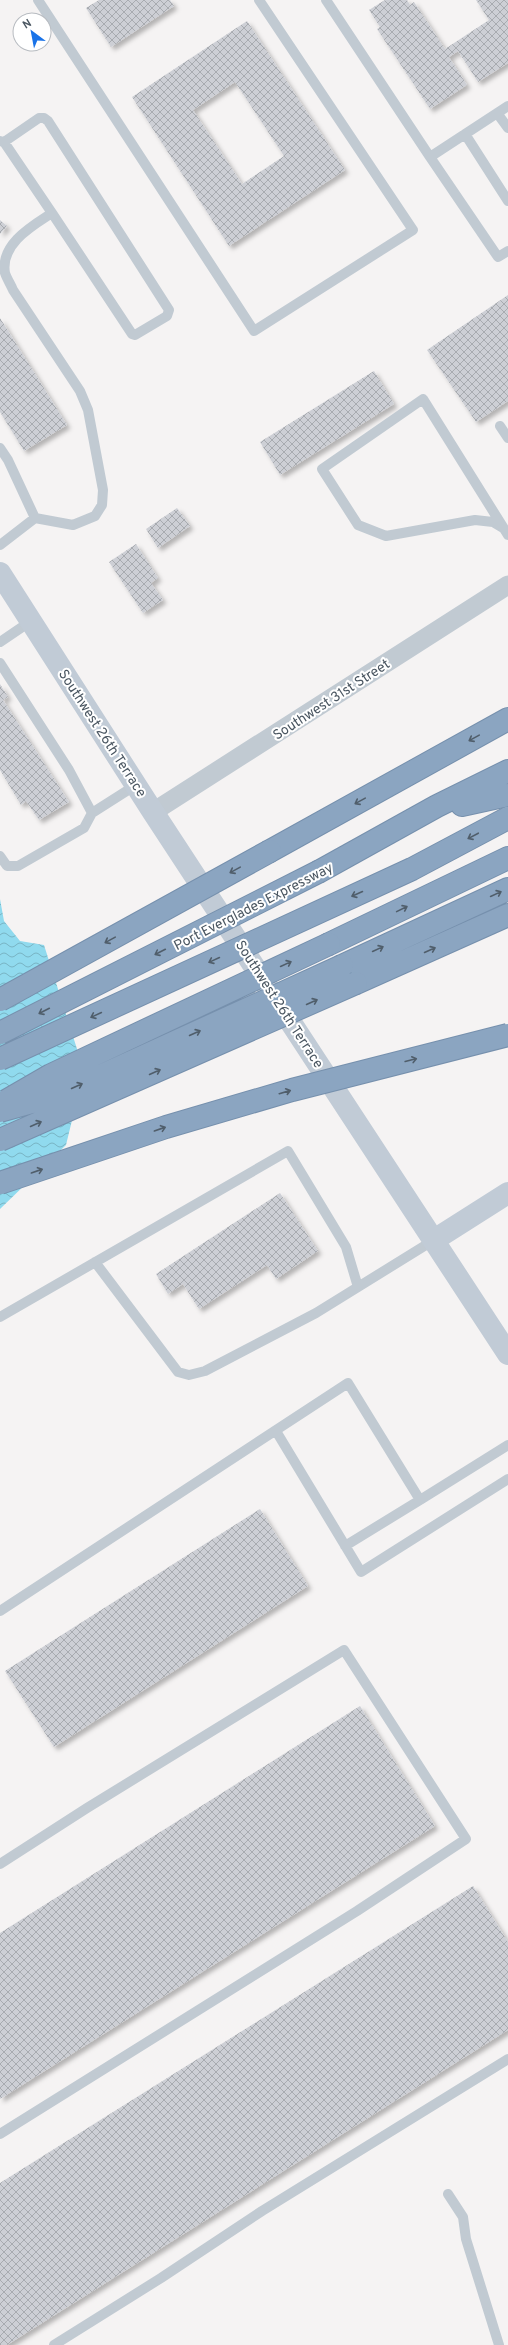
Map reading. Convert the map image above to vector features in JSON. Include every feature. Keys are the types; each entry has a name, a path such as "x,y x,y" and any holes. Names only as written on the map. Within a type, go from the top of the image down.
{"highway":[{"path":"0,1000 508,719"},
{"path":"320,872 437,806 508,771"},
{"name":"Port Everglades Expressway","path":"0,1033 320,872 462,804 508,784"},
{"path":"462,804 508,795"},
{"path":"0,1059 412,869 508,818"},
{"path":"0,1104 51,1075 508,858"},
{"path":"0,1111 62,1094 508,889"},
{"path":"0,1140 508,915"},
{"path":"0,1183 166,1127 284,1092 508,1035"}],"street":[{"name":"Southwest 26th Terrace","path":"0,574 153,812 508,1354"},
{"name":"Southwest 31st Street","path":"153,812 508,585"},
{"path":"434,1240 508,1193"}],"lane":[{"path":"38,0 254,331 413,230 259,0"},
{"path":"326,0 430,158 498,257 508,251"},
{"path":"430,158 508,106"},
{"path":"498,113 508,128"},
{"path":"39,118 44,118 48,121 169,310 167,316 135,335 132,334 52,213 2,141 39,118"},
{"path":"466,134 508,201"},
{"path":"0,545 35,518 73,525 95,516 102,505 103,490 88,410 80,391 13,290 5,272 4,257 12,243 21,234 52,213"},
{"path":"423,399 506,531 492,522 475,520 386,536 358,525 322,469 423,399"},
{"path":"500,426 508,438"},
{"path":"0,448 8,460 35,518"},
{"path":"0,642 31,621"},
{"path":"0,663 69,770 92,813"},
{"path":"0,856 7,866 18,866 84,828 92,813 136,785"},
{"path":"0,1317 288,1151 346,1247 358,1287"},
{"path":"95,1262 178,1372 189,1375 205,1370 316,1313 434,1240"},
{"path":"0,1611 348,1383 420,1500"},
{"path":"276,1431 361,1572 508,1479"},
{"path":"345,1546 508,1445"},
{"path":"0,1864 94,1804 344,1650 466,1839 350,1915 0,2134"},
{"path":"54,2345 161,2278 262,2210 508,2059"},
{"path":"448,2194 463,2217 466,2239 499,2345"}],"water":[{"path":"0,899 4,921 20,941 44,945 84,1071 66,1145 0,1209"}],"building":[{"path":"99,0 170,0 174,6 111,47 86,8"},
{"path":"385,0 407,0 410,5 414,2 445,49 489,20 476,0 508,0 508,63 478,82 458,51 449,57 467,85 430,109 377,29 380,27 369,10"},
{"path":"247,21 345,170 229,246 132,97","holes":["235,82 284,156 242,184 193,110"]},
{"path":"0,220 7,226 0,234"},
{"path":"508,295 508,401 476,422 427,350"},
{"path":"0,318 67,425 24,451 0,412"},
{"path":"374,371 394,404 280,475 260,442"},
{"path":"177,508 190,526 158,548 146,529"},
{"path":"136,544 158,578 151,583 163,600 143,613 109,562"},
{"path":"0,684 8,697 3,700 69,802 39,820 26,801 21,805 0,770"},
{"path":"280,1193 318,1251 276,1279 267,1265 199,1309 183,1284 168,1294 156,1274"},
{"path":"260,1509 308,1586 54,1747 5,1671"},
{"path":"360,1706 435,1826 0,2099 0,1933"},
{"path":"473,1886 508,1942 508,2030 7,2345 0,2345 0,2183"}]}
